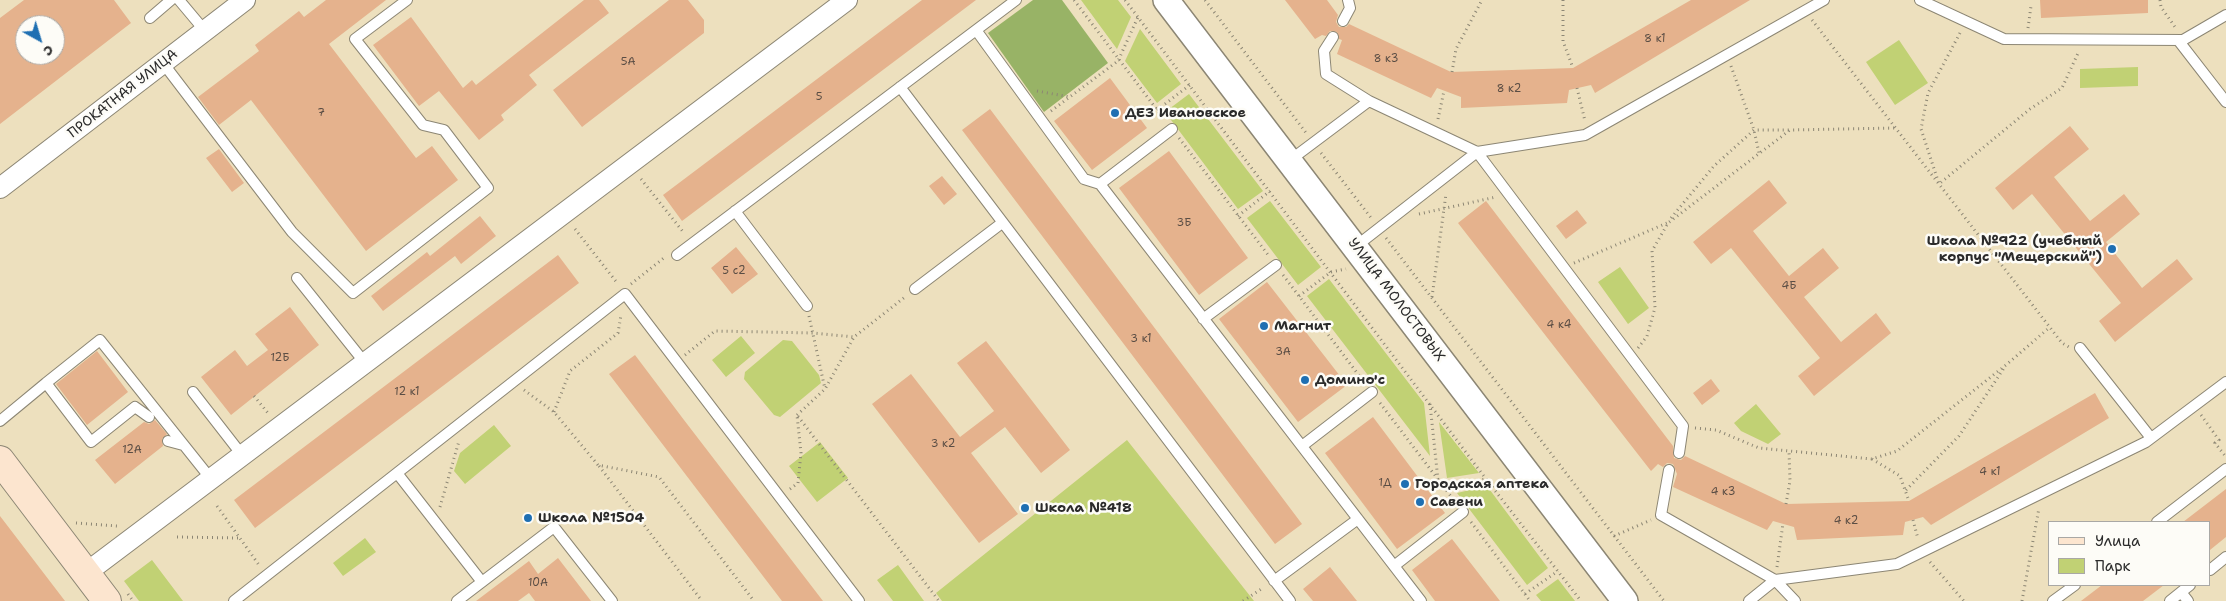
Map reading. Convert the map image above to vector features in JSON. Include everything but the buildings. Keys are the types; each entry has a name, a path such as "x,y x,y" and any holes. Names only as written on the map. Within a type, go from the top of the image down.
{"main road":[{"path":"0,460 107,601"}],"street":[{"name":"ПРОКАТНАЯ УЛИЦА","path":"0,188 245,0"},
{"path":"86,573 846,0"},
{"name":"УЛИЦА МОЛОСТОВЫХ","path":"1166,0 1289,161 1351,258 1625,601"}],"lane":[{"path":"150,18 172,0"},
{"path":"179,0 205,31"},
{"path":"163,64 292,232 353,293 488,188 444,130 423,125 355,38 407,0"},
{"path":"677,255 1016,0"},
{"path":"1342,21 1350,8 1348,0"},
{"path":"1351,258 1380,229 1477,152 1588,133 1824,0"},
{"path":"1920,0 2004,39 2181,40 2226,14"},
{"path":"976,30 1084,179 1100,184 1421,601"},
{"path":"1332,37 1324,51 1326,74 1369,101 1477,152 1683,426 1679,453"},
{"path":"2181,40 2226,102"},
{"path":"900,87 1290,601"},
{"path":"1289,161 1369,101"},
{"path":"1100,184 1172,129"},
{"path":"734,211 807,306"},
{"path":"915,289 1002,223"},
{"path":"1203,319 1276,265"},
{"path":"297,278 365,363"},
{"path":"234,601 625,294 859,601"},
{"path":"0,420 100,340 211,479"},
{"path":"2080,348 2151,438"},
{"path":"1749,601 1775,580 1897,564 2151,438 2226,382"},
{"path":"46,383 91,442 135,407 149,417"},
{"path":"193,392 242,455"},
{"path":"1302,446 1372,392"},
{"path":"168,441 183,445"},
{"path":"2157,521 2226,469"},
{"path":"1669,470 1661,515 1775,580 1795,601"},
{"path":"397,473 482,582"},
{"path":"1394,566 1463,512"},
{"path":"1274,581 1358,519"},
{"path":"456,601 554,527 612,601"},
{"path":"2211,569 2226,557"},
{"path":"2053,601 2073,586"},
{"path":"2170,601 2189,586"},
{"path":"2181,592 2188,601"}],"path":[{"path":"1074,0 1118,61 1276,265 1530,601"},
{"path":"1125,0 1486,479 1581,601"},
{"path":"1205,0 1664,601"},
{"path":"1452,72 1456,49 1482,0"},
{"path":"1563,0 1563,41 1573,68"},
{"path":"2160,0 2161,7 2181,40"},
{"path":"2026,39 2032,6"},
{"path":"1805,11 2062,343 2087,357"},
{"path":"1041,119 1118,61 1138,17"},
{"path":"1939,184 1921,129 1928,93 1967,22"},
{"path":"1939,184 2030,109 2062,88 2084,40"},
{"path":"1727,54 1754,130 1759,153"},
{"path":"1157,110 1190,85"},
{"path":"1017,87 1070,97"},
{"path":"1577,88 1588,133"},
{"path":"1435,132 1444,91"},
{"path":"1631,357 1647,336 1655,308 1652,251 1668,223 1714,166 1754,130 1895,128"},
{"path":"1564,267 1668,223 1790,130"},
{"path":"1432,297 1448,175"},
{"path":"641,179 693,243"},
{"path":"1238,216 1270,191"},
{"path":"1390,221 1509,195"},
{"path":"554,412 570,371 618,333 625,294 575,229"},
{"path":"1299,296 1351,258"},
{"path":"797,416 825,389 854,337 915,289"},
{"path":"807,306 825,389"},
{"path":"1683,426 1716,430 1759,448 1872,459 1897,451 2006,365 2050,327"},
{"path":"677,361 715,331 813,333 854,337"},
{"path":"1906,490 1958,436 2006,365"},
{"path":"514,382 554,412 598,465 702,601"},
{"path":"254,396 272,420"},
{"path":"1430,403 1438,480"},
{"path":"2194,406 2219,440 2215,443 2226,457"},
{"path":"780,497 798,483 801,453 797,416"},
{"path":"797,416 939,601"},
{"path":"436,522 465,420"},
{"path":"1786,504 1790,481 1789,452"},
{"path":"1872,459 1900,476 1908,501"},
{"path":"598,465 659,477 754,601"},
{"path":"1443,486 1486,479"},
{"path":"2022,601 2042,492"},
{"path":"217,506 267,575"},
{"path":"1614,536 1661,515"},
{"path":"1913,520 1921,552 1964,601"},
{"path":"72,523 120,526"},
{"path":"1775,580 1783,524"},
{"path":"177,537 240,538"},
{"path":"1525,594 1558,571"},
{"path":"1243,601 1274,581"}],"green space":[{"path":"1033,0 1062,0 1108,63 1044,112 988,33"},
{"path":"1081,0 1118,0 1131,17 1117,49"},
{"path":"1140,29 1181,84 1157,103 1125,61"},
{"path":"1899,40 1928,83 1895,105 1866,62"},
{"path":"2138,67 2138,86 2080,88 2080,69"},
{"path":"1189,94 1263,191 1238,209 1165,112"},
{"path":"1270,201 1321,267 1298,285 1247,218"},
{"path":"1620,267 1649,308 1628,324 1598,282"},
{"path":"1329,279 1424,403 1430,456 1307,296"},
{"path":"741,336 755,353 726,377 712,360"},
{"path":"783,340 792,341 819,375 821,383 780,417 774,415 744,379 745,372"},
{"path":"1756,404 1781,434 1768,444 1741,431 1734,423"},
{"path":"1439,422 1479,473 1447,478"},
{"path":"494,425 511,446 465,484 454,471 460,453"},
{"path":"1127,440 1254,601 942,601 936,593"},
{"path":"820,442 848,478 817,502 789,466"},
{"path":"1487,486 1548,568 1527,585 1457,493"},
{"path":"365,538 376,552 343,576 333,563"},
{"path":"152,560 183,601 139,601 124,581"},
{"path":"898,565 924,601 893,601 877,580"},
{"path":"1558,579 1575,601 1541,601 1536,595"}],"place":[{"name":"ДЕЗ Ивановское","path":"1115,113"},
{"name":"Школа №922 (учебный корпус \"Мещерский\")","path":"2112,249"},
{"name":"Магнит","path":"1264,326"},
{"name":"Домино'c","path":"1305,380"},
{"name":"Городская аптека","path":"1405,484"},
{"name":"Савени","path":"1420,502"},
{"name":"Школа №418","path":"1025,508"},
{"name":"Школа №1504","path":"528,518"}]}
